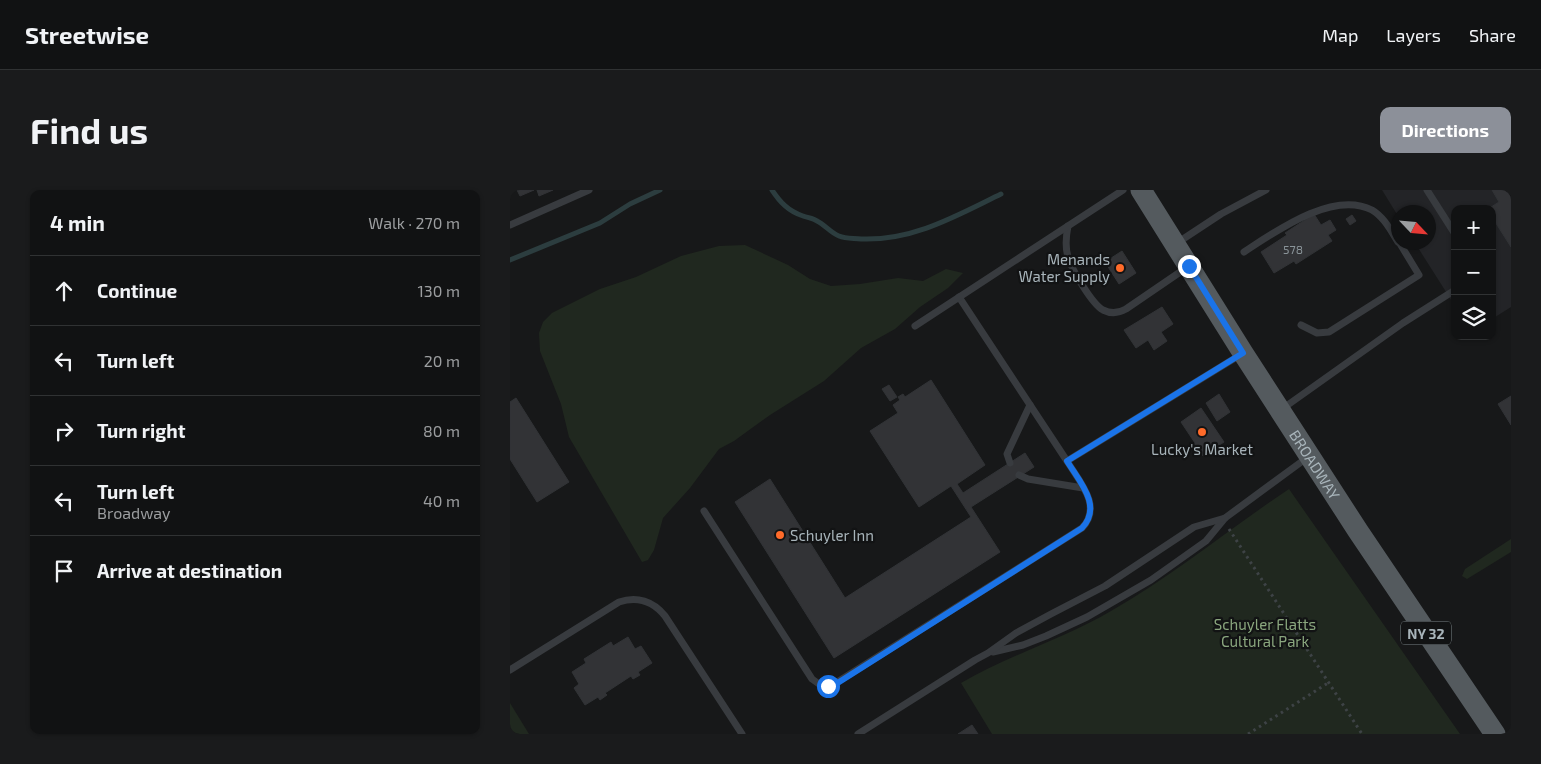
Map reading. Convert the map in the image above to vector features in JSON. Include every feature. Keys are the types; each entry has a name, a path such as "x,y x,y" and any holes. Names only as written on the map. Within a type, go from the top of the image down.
{"main road":[{"name":"BROADWAY","path":"1141,190 1279,410 1368,547 1495,734"}],"lane":[{"path":"510,225 589,190"},
{"path":"914,326 1123,190"},
{"path":"1175,245 1221,214 1266,190"},
{"path":"1427,190 1451,228"},
{"path":"1244,252 1296,218 1328,205 1360,205 1372,209 1384,220 1391,230"},
{"path":"1068,226 1066,247 1075,274 1098,306 1108,312 1126,309 1189,266"},
{"path":"1301,325 1317,333 1329,332 1419,276 1404,250"},
{"path":"1279,410 1403,323 1451,293"},
{"path":"704,510 812,679 819,684 828,686 836,684 1082,528 1087,521 1091,509 1090,501 1084,488 959,297"},
{"path":"1067,461 1243,353"},
{"path":"1010,463 1007,454 1030,405"},
{"path":"988,653 1023,645 1046,636 1110,604 1151,580 1206,541 1225,518 1309,456"},
{"path":"1019,476 1084,488"},
{"path":"858,734 1025,628 1105,586 1194,528 1225,518"},
{"path":"510,670 619,602 629,599 644,600 658,608 665,616 742,734"}],"path":[{"path":"1225,518 1232,534 1362,734"},
{"path":"1248,734 1328,683"}],"shaded area":[{"path":"1382,190 1511,190 1511,307 1496,316 1496,205 1451,205 1451,300 1419,250 1436,250 1436,205 1391,205"}],"green space":[{"path":"745,245 788,265 810,279 831,286 898,278 923,281 946,269 963,273 948,288 920,307 895,329 861,348 824,381 719,449 690,488 663,518 654,550 648,560 642,562 569,437 561,404 540,351 539,333 543,322 552,313 600,289 636,277 681,256 719,246"},
{"name":"Schuyler Flatts Cultural Park","path":"1289,489 1460,734 992,734 961,683 1111,611 1179,567"},
{"path":"1511,539 1511,552 1467,579 1462,576 1465,569"},
{"path":"510,703 529,734 510,734"}],"building":[{"path":"517,190 534,190 520,196"},
{"path":"537,190 553,190 539,196"},
{"path":"1492,190 1511,190 1511,247 1496,223 1496,205 1494,205 1499,202"},
{"path":"1314,214 1321,225 1330,220 1336,230 1328,235 1332,241 1296,264 1294,261 1274,273 1261,252"},
{"path":"1352,215 1356,221 1350,225 1346,219"},
{"name":"Menands Water Supply","path":"1122,251 1136,273 1119,284 1105,262"},
{"path":"1162,307 1173,324 1161,332 1167,341 1154,350 1148,340 1136,348 1124,330"},
{"name":"Schuyler Inn","path":"931,380 985,465 957,484 963,493 1025,453 1034,467 971,507 1000,552 834,658 735,502 770,479 845,598 971,517 951,486 919,507 870,431 898,413 893,405 900,400 898,397 903,394 905,397"},
{"path":"889,385 897,397 890,401 882,389"},
{"path":"1219,394 1230,412 1217,421 1206,403"},
{"path":"1511,396 1511,425 1498,404"},
{"path":"516,398 569,482 537,502 510,459 510,402"},
{"name":"Lucky's Market","path":"1201,408 1224,442 1203,456 1200,450 1195,453 1190,446 1195,443 1181,422"},
{"path":"628,637 635,649 641,646 652,663 638,672 640,675 633,679 631,676 605,693 607,695 600,700 598,697 585,705 574,688 579,684 572,672 586,663 584,659 611,642 613,646"},
{"path":"972,725 978,734 958,734"}],"waterway":[{"path":"510,260 600,223 630,204 660,190"},
{"path":"772,190 781,202 793,212 815,220 839,236 861,239 880,239 898,236 934,226 1001,194"}],"place":[{"name":"Menands Water Supply","path":"1120,268"},
{"name":"Lucky's Market","path":"1202,432"},
{"name":"Schuyler Inn","path":"780,535"}],"route":[{"path":"828,686 836,684 1082,528 1090,513 1090,501 1067,461 1243,353 1189,266"}]}
